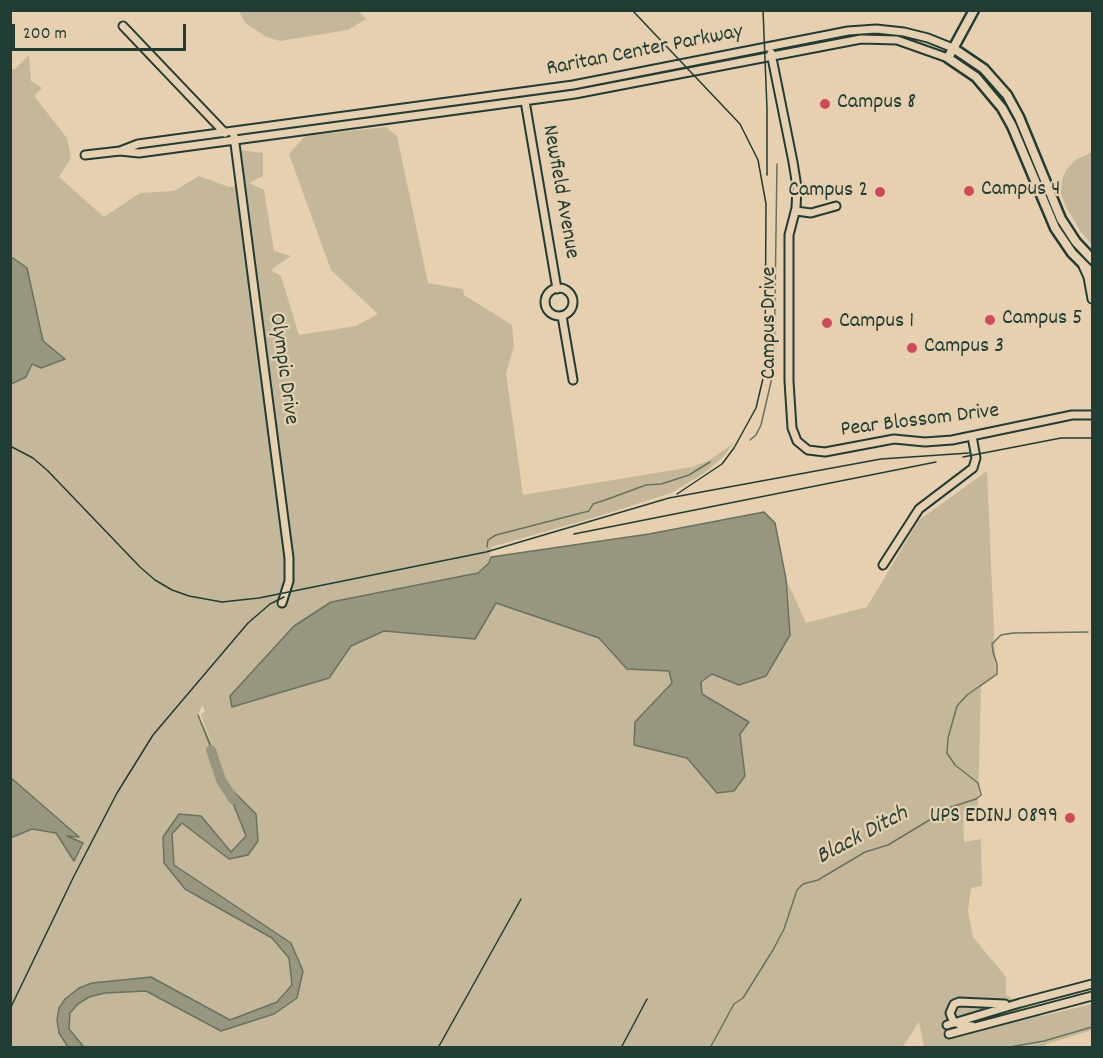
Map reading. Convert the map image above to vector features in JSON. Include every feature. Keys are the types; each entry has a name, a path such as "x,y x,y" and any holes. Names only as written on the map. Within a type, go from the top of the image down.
{"street":[{"path":"948,58 974,10"},
{"path":"123,26 234,140"},
{"name":"Raritan Center Parkway","path":"85,156 120,151 138,144 573,85 838,33 876,29 914,34 954,48 988,73 1010,99 1021,121 1058,213 1073,237 1092,259"},
{"name":"Raritan Center Parkway","path":"120,151 139,153 588,92 852,41 877,39 908,43 948,58 968,70 983,84 1002,108 1012,126 1050,219 1060,237 1078,260 1092,273"},
{"name":"Campus Drive","path":"770,46 795,170 796,211 789,235 789,381 793,436"},
{"name":"Newfield Avenue","path":"525,101 557,289"},
{"name":"Olympic Drive","path":"234,131 289,558 289,581 282,603"},
{"path":"796,211 814,213 836,206"},
{"path":"1078,260 1087,273 1092,299"},
{"name":"Newfield Avenue","path":"557,289 567,291 572,300 570,310 562,316 552,314 546,305 547,295 557,289"},
{"name":"Newfield Avenue","path":"562,316 573,380"},
{"name":"Pear Blossom Drive","path":"793,436 802,446 818,452 894,439 925,442 972,436 1072,415 1092,415"},
{"path":"883,565 919,509 928,500 974,468 976,458 972,436"},
{"path":"951,1024 1092,984"},
{"path":"949,1034 1092,996"},
{"path":"951,1024 950,1013 952,1006 956,1003 998,1005 1020,1003"},
{"path":"951,1024 977,1026"}],"shaded area":[{"path":"239,11 358,11 366,19 348,30 280,41 265,36 245,23"},
{"path":"29,55 31,81 42,88 34,96 67,138 71,158 59,177 104,217 140,193 174,191 199,176 229,187 237,186 233,149 263,153 263,176 249,183 264,190 274,251 291,256 271,270 281,276 299,335 356,326 378,314 331,270 289,154 305,136 386,127 397,136 428,283 463,289 464,295 512,325 514,346 506,373 523,495 692,467 708,461 734,443 722,458 703,474 671,493 491,547 489,563 478,573 331,602 329,678 351,646 384,631 475,639 496,603 599,638 627,669 670,671 672,683 635,722 634,745 687,758 717,793 745,776 740,734 749,722 702,694 701,682 712,674 739,685 790,635 786,579 806,623 867,607 919,520 987,471 996,676 981,687 978,807 963,811 964,842 981,839 982,886 971,888 968,911 973,937 1006,977 1006,995 1042,1016 1092,1004 1092,1030 1047,1044 1043,1048 924,1047 919,1022 902,1048 84,1047 69,1029 70,1014 78,1004 89,997 105,993 146,991 221,1031 297,998 291,943 174,865 172,834 182,823 229,859 248,855 256,814 228,786 201,715 205,711 202,705 198,716 246,836 231,852 201,816 179,814 163,837 164,863 186,889 271,938 289,958 292,985 277,1002 230,1020 151,977 92,983 79,988 65,999 57,1020 59,1033 68,1047 11,1047 11,836 14,837 32,829 78,837 11,777 11,384 26,377 43,341 27,268 11,258 11,69 15,69"},
{"path":"1092,152 1092,245 1081,232 1065,205 1061,193 1066,170 1075,160"},
{"path":"10,258 27,268 43,341 65,359 41,368 32,364 26,377 11,384"},
{"path":"764,512 775,523 786,579 790,635 766,676 739,685 712,674 701,682 702,694 749,722 740,734 745,776 734,791 717,793 687,758 634,745 635,722 672,683 669,671 627,669 599,638 496,603 475,639 384,631 351,646 329,678 232,707 230,696 294,626 331,602 478,573 489,563 491,557 649,534"},
{"path":"198,715 228,786 256,814 258,841 248,855 229,859 182,823 172,834 174,865 291,943 303,971 297,998 274,1014 221,1031 146,991 105,993 89,997 70,1013 69,1029 84,1047 68,1047 59,1033 57,1020 59,1008 65,999 79,988 92,983 151,977 230,1020 277,1002 292,985 289,958 272,938 185,889 164,863 163,837 179,814 201,816 231,852 246,836"},
{"path":"10,777 79,837 67,836 83,843 74,861 56,833 32,829 11,836"}],"waterway":[{"path":"750,440 756,435 761,425 774,369 777,164"},
{"path":"487,547 488,540 496,535 589,511 593,504 646,485 661,484 689,475 710,462"},
{"name":"Black Ditch","path":"710,1048 734,1004 743,998 773,950 784,929 797,890 803,884 818,880 865,852 888,845 951,807 976,799 981,795 978,783 955,765 947,753 948,738 957,706 967,695 997,674 992,644 1001,635 1013,633 1088,632"},
{"path":"211,750 221,780 233,799"},
{"path":"1004,1048 1044,1041 1092,1027"}],"railway":[{"path":"632,10 740,124 758,160 766,204 765,370 756,408 734,448 722,464 677,494"},
{"path":"763,10 767,175"},
{"path":"963,457 1061,438 1092,438"},
{"path":"10,446 33,458 48,471 155,580 172,590 189,596 222,602 259,598 486,552 669,498 881,459 969,453"},
{"path":"574,534 936,462"},
{"path":"10,1009 117,793 153,735 248,623 270,604 284,597"},
{"path":"438,1048 521,899"},
{"path":"621,1048 647,999"}],"place":[{"name":"Campus 8","path":"825,104"},
{"name":"Campus 4","path":"969,191"},
{"name":"Campus 2","path":"880,192"},
{"name":"Campus 5","path":"990,320"},
{"name":"Campus 1","path":"827,323"},
{"name":"Campus 3","path":"912,348"},
{"name":"UPS EDINJ 0899","path":"1070,818"}]}
